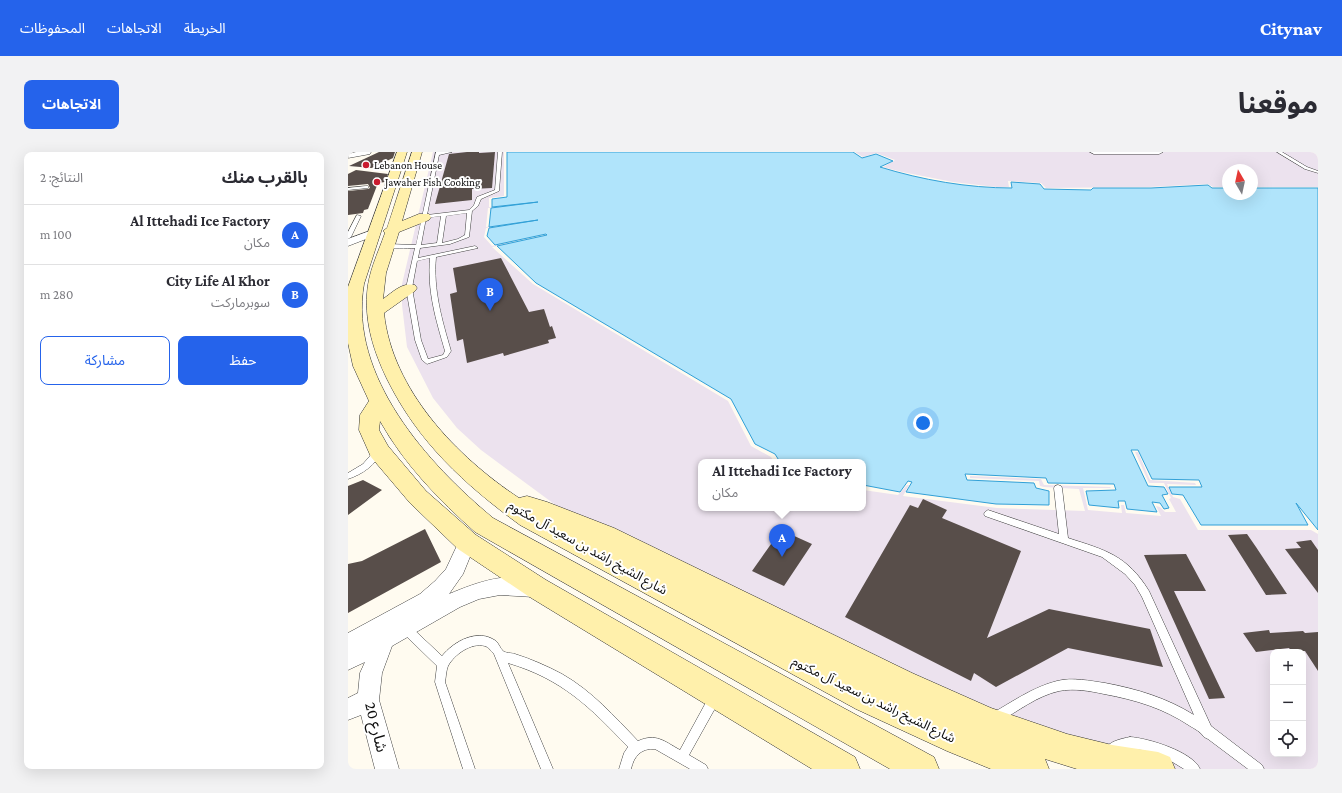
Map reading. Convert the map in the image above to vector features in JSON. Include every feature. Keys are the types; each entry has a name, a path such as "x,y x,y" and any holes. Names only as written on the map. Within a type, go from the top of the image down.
{"main road":[{"name":"شارع الشيخ راشد بن سعيد آل مكتوم","path":"402,152 384,236 376,283 377,326 386,356 414,411 435,439 454,459 501,498 529,518 786,656 867,698 958,740 1032,769"},
{"name":"شارع الشيخ راشد بن سعيد آل مكتوم","path":"417,152 410,180 384,236 368,251 362,265 355,289 351,330 356,358 366,385 391,426 413,456 459,505 484,525 922,769"},
{"path":"384,236 424,217"},
{"path":"376,311 409,288"},
{"path":"377,404 370,415 368,430 378,451 418,497 467,542 537,588 843,769"},
{"path":"501,498 568,518 696,580 896,682 988,722 1038,741 1102,758 1158,769"},
{"path":"958,740 974,759 991,769"}],"street":[{"path":"348,156 367,152"},
{"path":"1094,152 1159,152"},
{"path":"348,243 384,236"},
{"path":"348,247 368,251"},
{"path":"348,644 428,600 439,592 455,573 461,563 467,542"},
{"path":"348,660 460,598 477,591 500,586 537,588"},
{"name":"شارع 20","path":"384,640 371,673 368,700 388,769"},
{"path":"348,709 368,700"}],"lane":[{"path":"434,256 431,283 438,321 448,351 445,356 429,361 425,360 418,340 409,288 438,153 450,152"},
{"path":"424,217 470,211 476,206 479,198 497,191 500,152"},
{"path":"1279,152 1306,168 1318,172"},
{"path":"348,189 366,187"},
{"path":"384,236 417,247 460,240 467,236 470,211"},
{"path":"439,244 444,214"},
{"path":"348,237 358,216"},
{"path":"414,260 475,248"},
{"path":"348,476 370,463 378,451"},
{"path":"1058,488 1064,540"},
{"path":"988,514 1094,550 1115,560 1125,567 1140,584 1208,733"},
{"path":"405,628 444,664"},
{"path":"469,769 440,682 440,673 450,655 469,642 478,640 487,641 494,644 500,655 547,769"},
{"path":"500,655 524,662 569,684 589,699 636,747"},
{"path":"988,722 1043,691 1057,686 1089,686 1129,692 1148,698 1178,712 1258,769"},
{"path":"682,758 717,695"},
{"path":"625,769 627,760 636,747 649,742 656,743 702,769"},
{"path":"1102,758 1121,744 1133,744 1165,751 1183,760 1194,769"}],"shaded area":[{"path":"433,152 504,152 504,196 489,198 489,207 535,203 488,208 486,227 535,220 486,228 484,237 492,246 543,235 492,247 533,284 728,401 751,446 772,459 698,459 698,511 866,511 866,490 898,495 907,485 909,485 903,496 997,508 1085,511 1079,489 1044,487 1040,486 1039,481 970,478 970,476 1041,479 1044,485 1110,487 1111,488 1083,488 1088,510 1122,513 1121,505 1124,505 1126,513 1161,516 1156,506 1160,507 1165,512 1176,512 1169,499 1171,498 1164,483 1149,483 1135,452 1138,452 1150,480 1195,483 1196,485 1167,484 1173,497 1180,499 1198,530 1311,530 1318,534 1318,769 1112,769 565,512 481,450 457,428 433,398 407,347 402,305 402,284"},
{"path":"855,152 1318,152 1318,187 1258,187 1258,164 1222,164 1222,187 1213,187 1208,184 1149,187 1046,188 1041,183 1008,181 1009,187 996,187 953,182 883,167 895,160 876,153 863,157"}],"water":[{"path":"507,152 853,152 862,158 876,154 893,161 880,167 896,172 962,185 1012,188 1011,182 1040,184 1044,189 1091,190 1093,188 1151,188 1208,185 1212,188 1222,188 1222,200 1258,200 1258,188 1318,188 1318,530 1296,503 1308,525 1201,525 1183,495 1172,494 1169,487 1202,487 1199,480 1152,479 1138,450 1131,450 1148,486 1164,487 1168,494 1162,495 1169,508 1164,509 1160,503 1152,502 1157,512 1127,509 1125,501 1118,501 1119,508 1089,505 1086,491 1116,490 1114,484 1048,483 1046,478 965,474 967,480 1034,483 1036,488 1049,491 1049,505 996,504 906,492 912,482 908,481 900,492 866,486 866,459 778,459 775,454 755,444 731,399 536,283 497,246 547,235 546,234 495,245 487,236 489,228 538,220 489,227 491,208 538,202 492,207 492,199 507,197"}],"building":[{"path":"379,152 395,152 393,158 372,168 349,166"},
{"path":"467,152 495,152 492,188 472,189 472,200 435,204 449,154"},
{"path":"356,170 388,174 385,182 378,183 368,209 364,210 363,213 348,215 348,191 370,188 368,184 348,186 348,174"},
{"path":"501,258 529,312 544,309 550,327 552,326 556,338 548,340 549,343 504,356 503,353 467,363 463,339 457,341 450,294 457,292 453,268"},
{"path":"363,480 382,490 348,515 348,486"},
{"path":"923,499 947,510 942,518 1021,551 987,638 1049,609 1150,629 1163,667 1068,648 996,687 974,673 971,681 845,617 910,505 918,508"},
{"path":"425,529 441,562 348,613 348,564 362,561"},
{"path":"781,530 812,544 784,586 752,571"},
{"path":"1247,534 1287,594 1266,595 1228,535"},
{"path":"1311,540 1318,550 1318,593 1285,549 1301,548 1296,542"},
{"path":"1186,554 1206,591 1174,591 1225,698 1209,699 1144,555"},
{"path":"1269,630 1270,633 1303,631 1305,633 1318,632 1318,671 1306,653 1306,649 1270,649 1270,650 1256,652 1243,633"}],"place":[{"name":"Lebanon House","path":"366,165"},
{"name":"Jawaher Fish Cooking","path":"377,182"},
{"name":"City Life Al Khor","path":"490,311"},
{"name":"Al Ittehadi Ice Factory","path":"782,557"}]}
